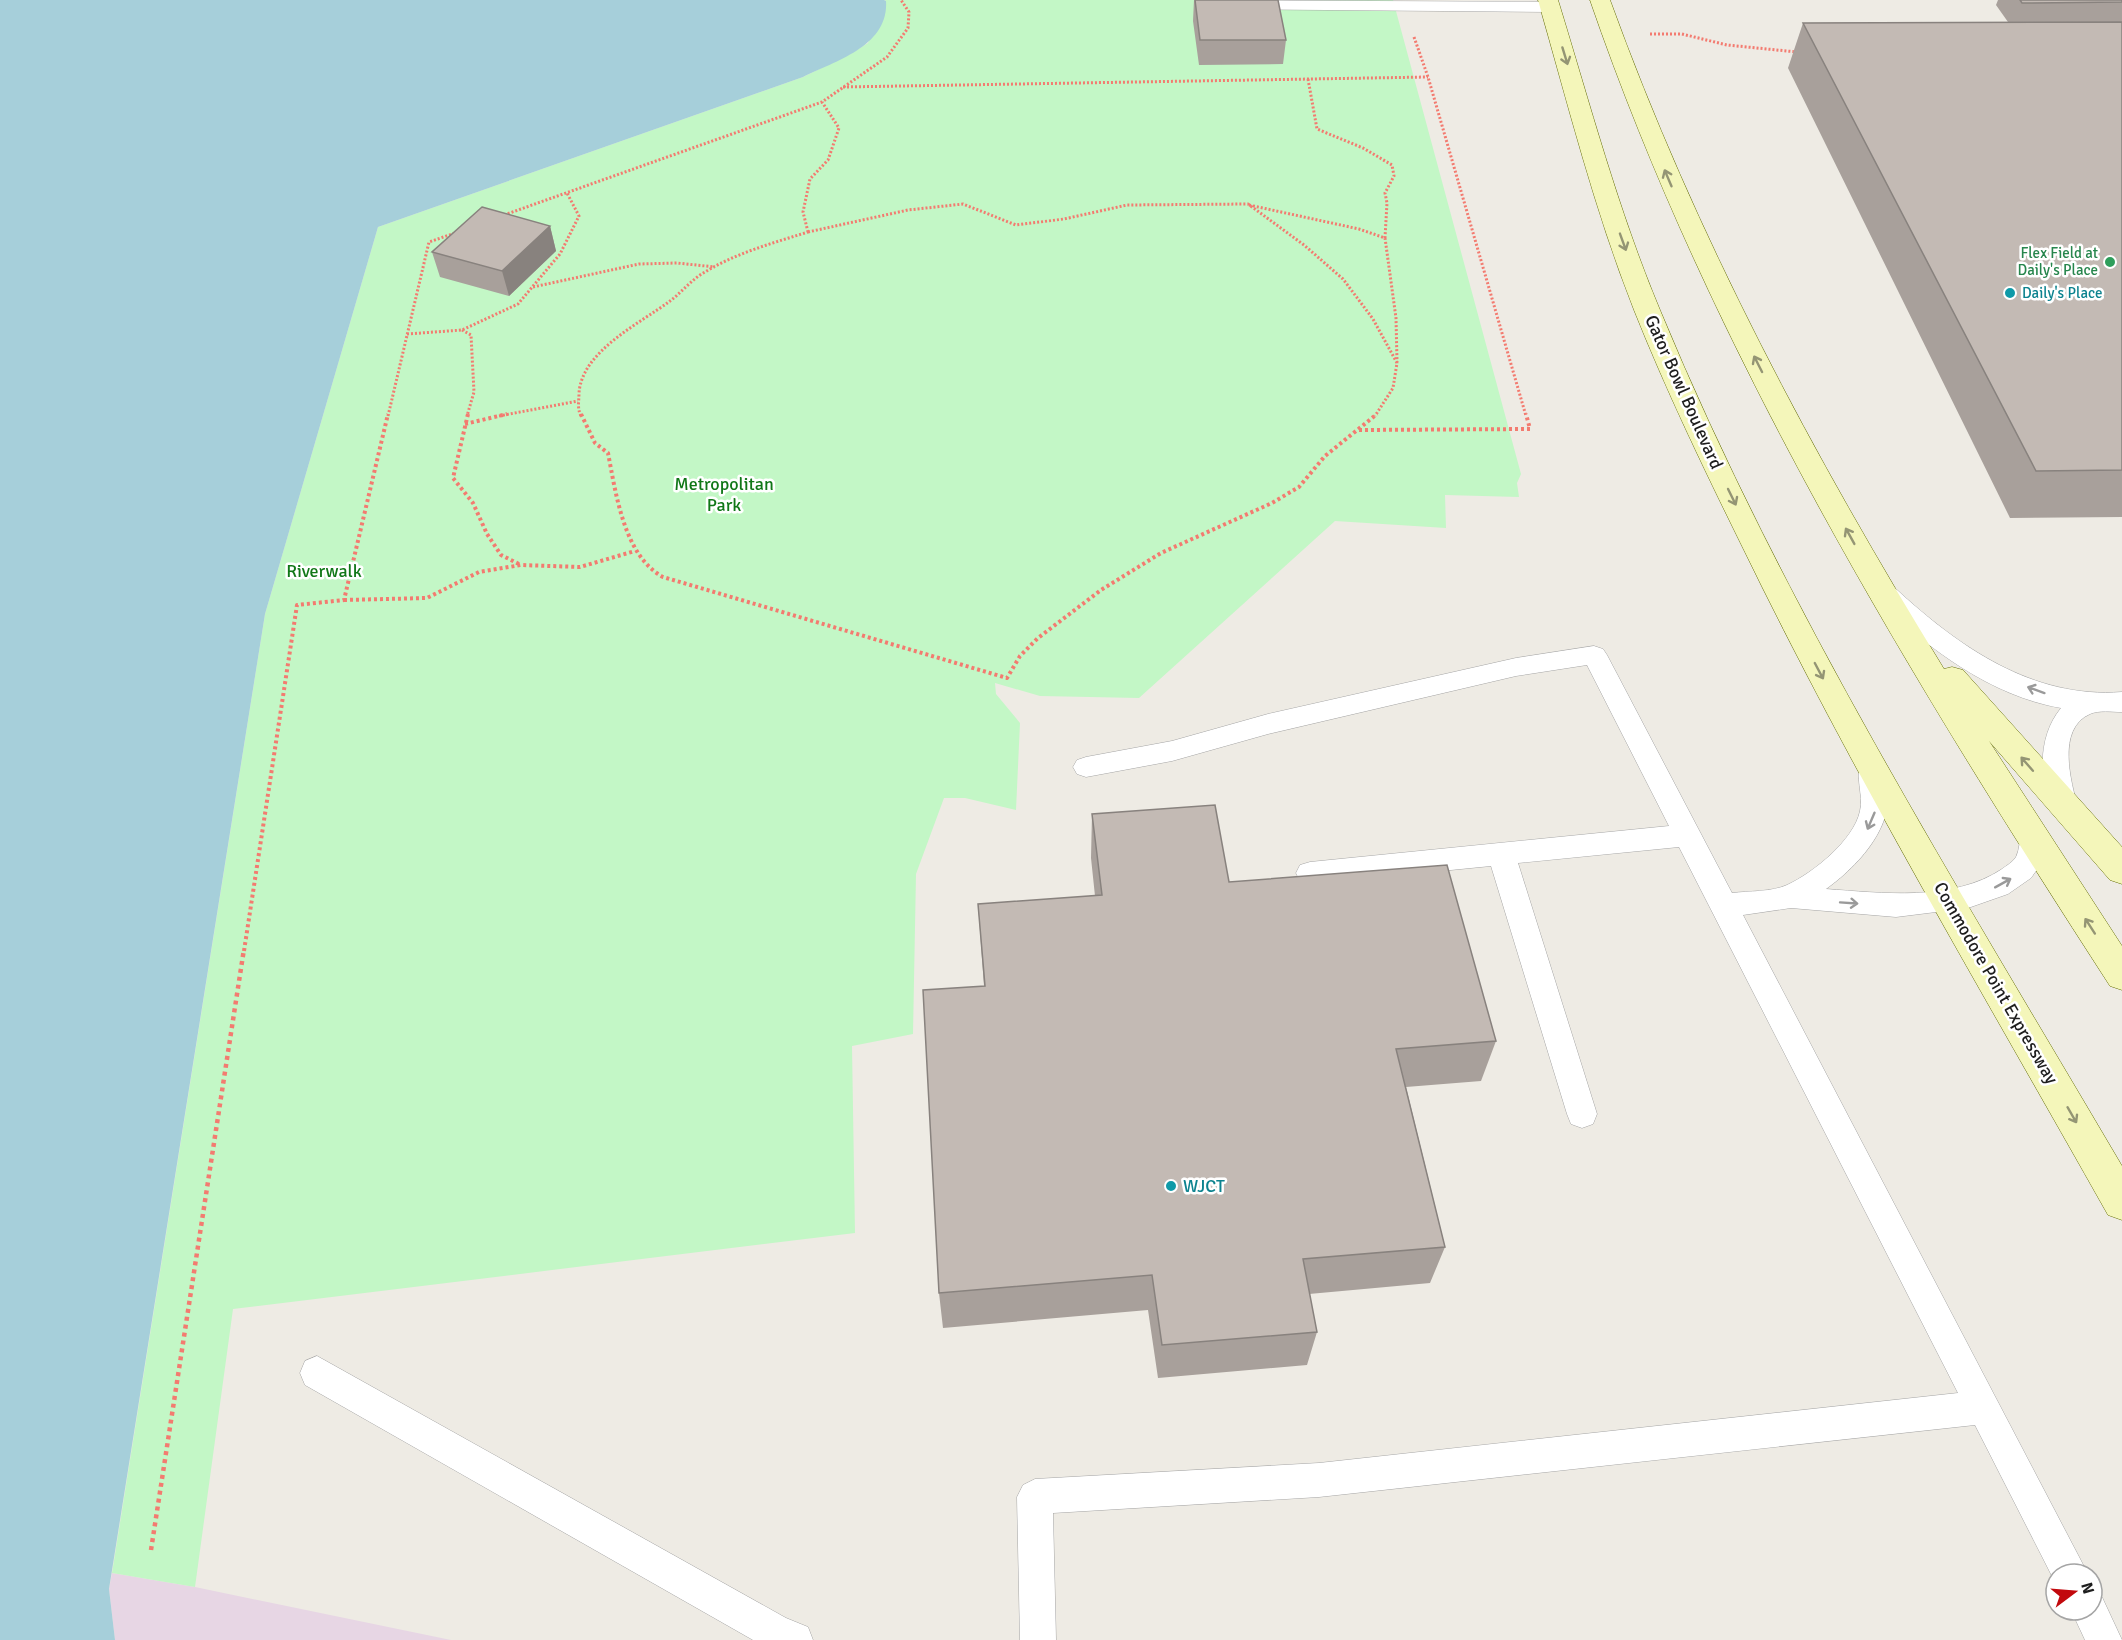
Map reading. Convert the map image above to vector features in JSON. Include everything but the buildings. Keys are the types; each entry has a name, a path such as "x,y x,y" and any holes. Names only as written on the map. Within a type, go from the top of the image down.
{"main road":[{"path":"1600,0 1629,83 1692,231 1778,404 1879,587 1948,703 2122,975"},
{"name":"Gator Bowl Boulevard","path":"1549,3 1610,207 1646,307 1706,444 1755,546 1869,764"},
{"path":"1879,587 1965,694 2122,870"},
{"name":"Commodore Point Expressway","path":"1869,764 2122,1202"}],"lane":[{"path":"1213,0 1214,4 1407,6 1549,3"},
{"path":"1879,587 1917,622 1981,666 2036,691 2068,700 2093,703 2122,702"},
{"path":"1086,767 1172,751 1268,724 1516,667 1594,655 2064,1562"},
{"path":"2065,808 2057,775 2059,736 2072,712 2093,703"},
{"path":"1791,897 1829,872 1866,832 1875,812 1876,800 1876,790 1869,764"},
{"path":"1310,873 1688,835"},
{"path":"1724,906 1791,897 1896,906 1948,901 1984,892 2011,879 2029,861 2033,838"},
{"path":"1501,854 1582,1114"},
{"path":"317,1373 776,1633 795,1640"},
{"path":"1038,1640 1035,1497 1319,1480 1983,1407"},
{"path":"2095,1622 2104,1640"}],"path":[{"path":"503,215 822,102 887,57 908,28 909,12 901,0"},
{"path":"1358,430 1530,429 1428,76 1416,47 1407,6"},
{"path":"1643,34 1682,34 1726,45 1801,52"},
{"path":"843,87 1428,76"},
{"path":"1308,79 1317,129 1363,148 1392,165 1394,176 1385,193 1387,202 1385,238 1396,318 1397,363 1393,388 1379,412 1325,456 1299,487 1272,504 1161,553 1101,590 1038,638 1020,656 1007,678 663,577 650,570 635,551 616,496 608,453 595,443 578,409 580,380 593,360 635,322 669,302 704,272 749,251 808,232 908,210 963,204 1016,225 1064,219 1127,205 1248,204 1359,229 1385,238"},
{"path":"808,232 803,212 810,179 828,160 839,128 822,102"},
{"path":"407,334 462,330 518,304 560,254 579,216 567,193"},
{"path":"1248,204 1304,245 1343,279 1373,319 1397,363"},
{"path":"344,600 429,242 461,230"},
{"path":"532,287 639,264 677,263 716,267"},
{"path":"462,330 471,335 474,392 453,478 473,503 487,534 501,555 521,565"},
{"path":"465,424 493,415 521,413 578,401"},
{"path":"151,1550 297,605 344,600 427,598 479,572 521,565 580,567 635,551"}],"shaded area":[{"path":"112,1573 195,1587 451,1640 115,1640 109,1589"}],"green space":[{"name":"Metropolitan Park","path":"884,0 1393,0 1521,474 1517,483 1519,497 1445,495 1446,528 1335,521 1139,698 1040,696 995,683 996,694 1020,723 1016,810 965,798 944,798 916,874 913,1034 852,1046 855,1233 233,1309 195,1587 112,1573 265,614 378,227 803,77 868,43 886,1"}],"water":[{"path":"0,0 886,1 885,17 879,30 870,41 845,58 803,77 378,227 265,614 109,1589 115,1640 0,1640"}],"place":[{"name":"Flex Field at Daily's Place","path":"2110,262"},
{"name":"Daily's Place","path":"2010,293"},
{"name":"WJCT","path":"1171,1186"}],"park label":[{"name":"Riverwalk","path":"324,571"}]}
